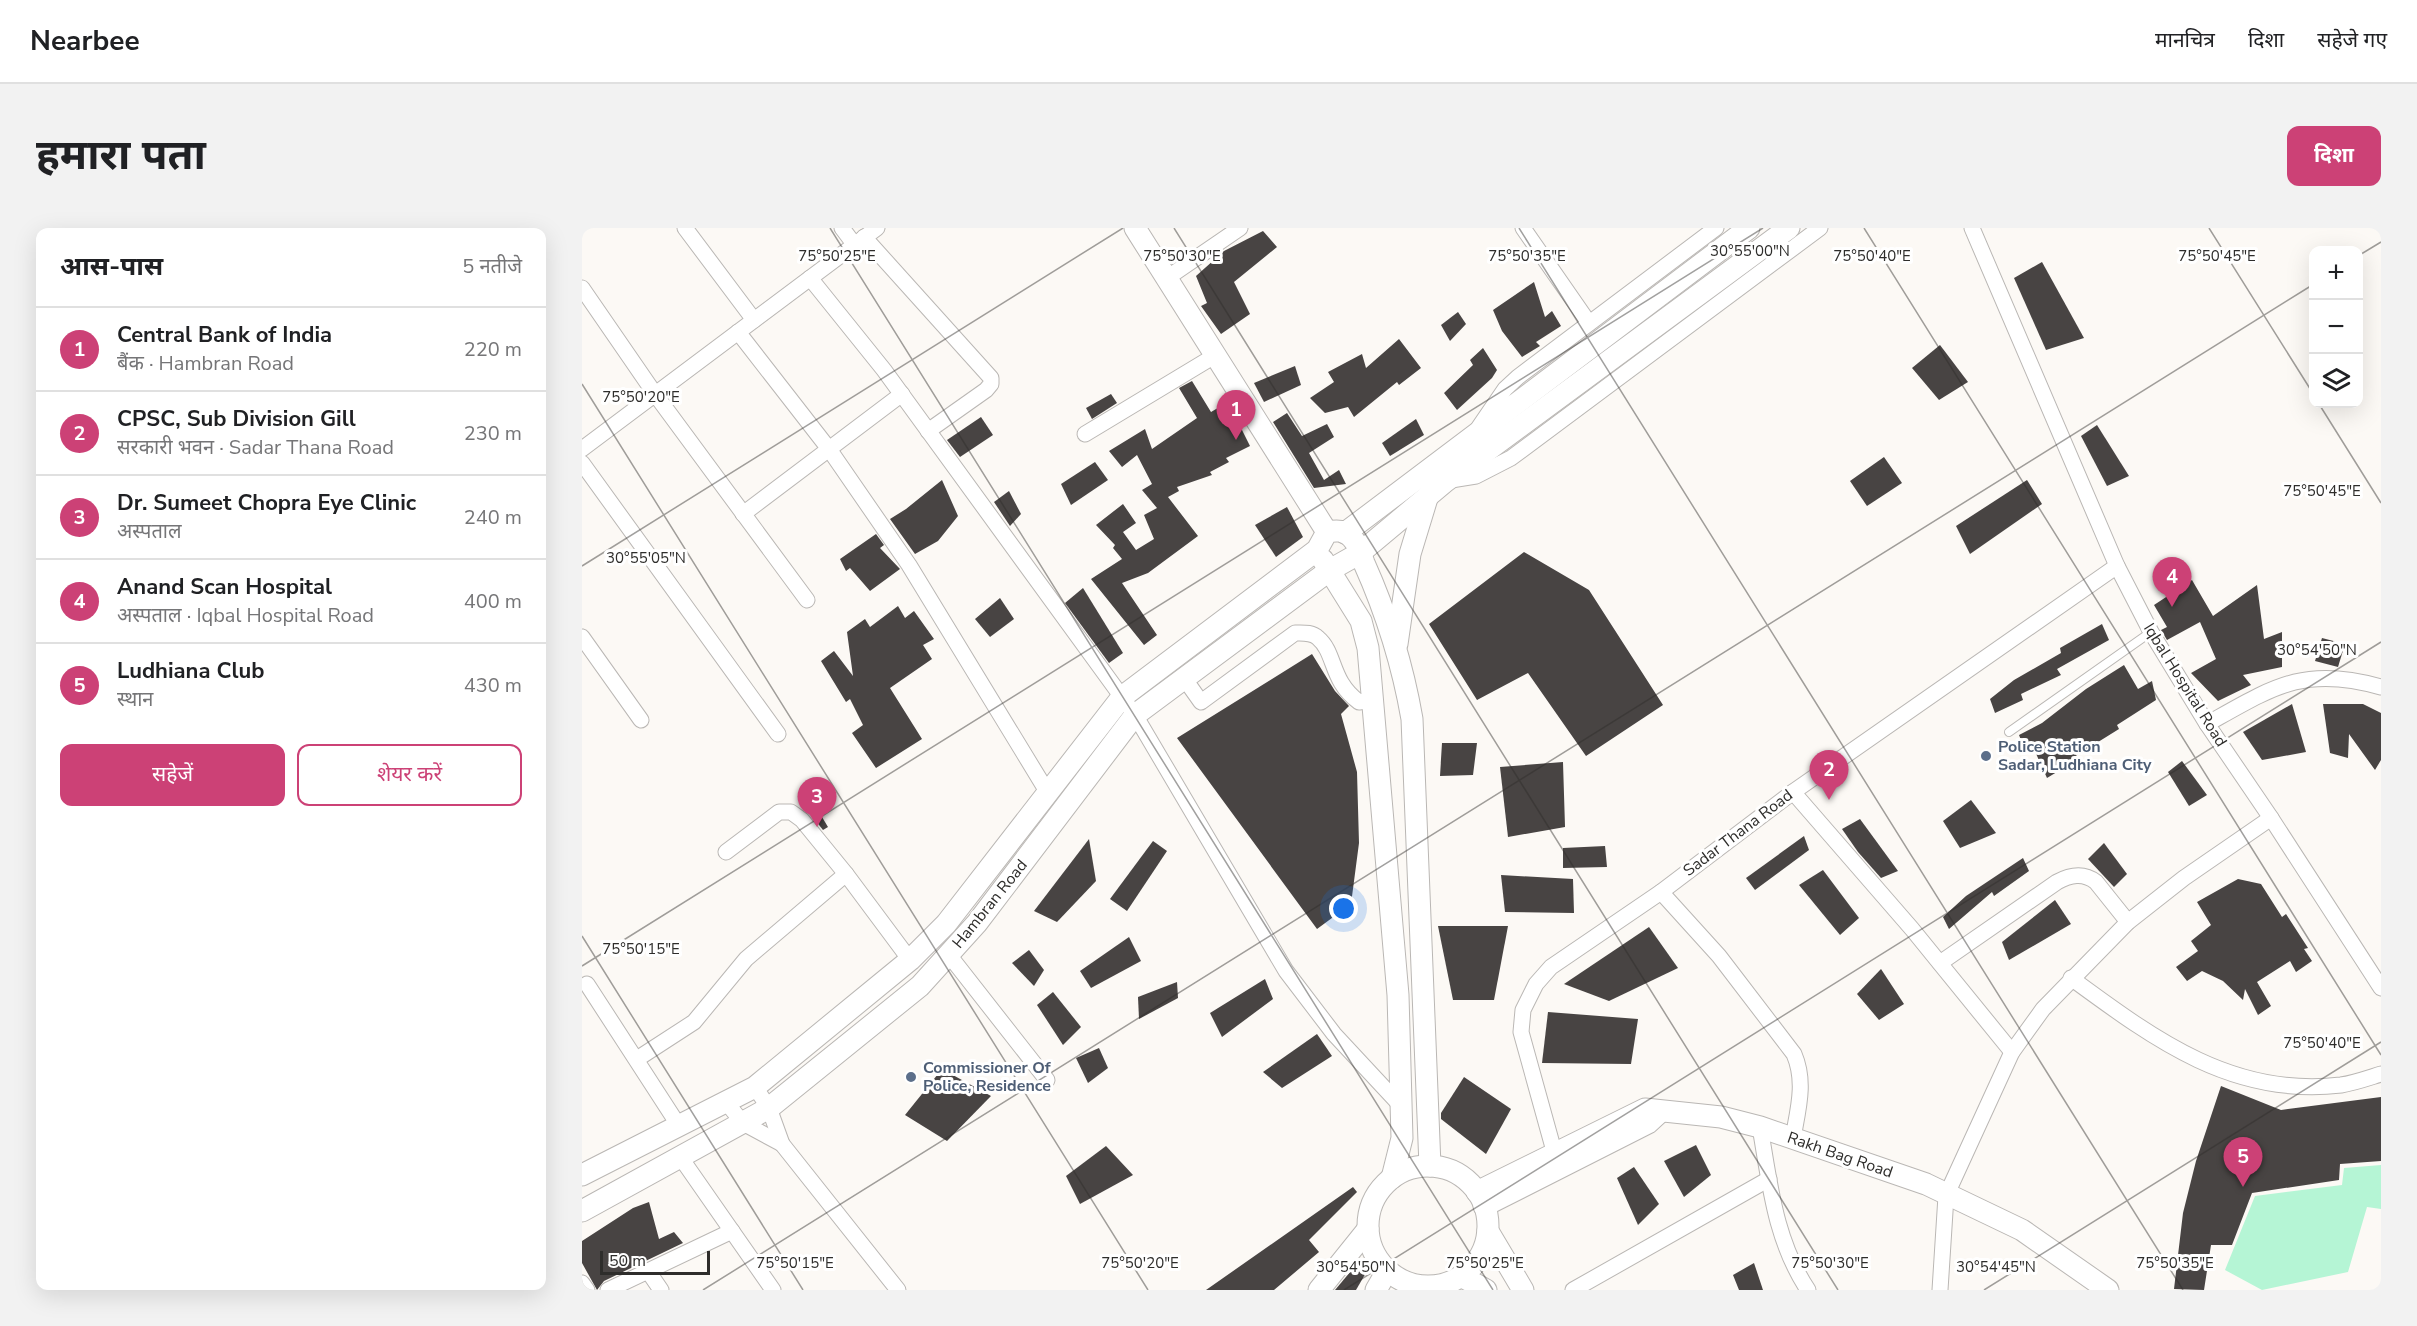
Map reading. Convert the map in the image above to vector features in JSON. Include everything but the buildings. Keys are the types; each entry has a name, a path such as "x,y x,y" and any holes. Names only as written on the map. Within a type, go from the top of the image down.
{"main road":[{"path":"1135,228 1330,538 1330,570 1361,621 1368,648 1398,995 1402,1138 1392,1178"},
{"name":"Hambran Road","path":"582,1175 754,1088 910,960 946,924 1122,697 1330,538 1473,438 1749,228"},
{"name":"Hambran Road","path":"582,1211 769,1108 920,986 977,923 1135,715 1330,570 1360,553 1446,481 1546,410 1789,228"},
{"path":"1396,655 1410,554 1428,495"},
{"path":"1330,538 1355,542 1360,553 1382,608 1412,719 1431,1166"},
{"name":"Rakh Bag Road","path":"1480,1199 1554,1151 1639,1111 1650,1109 1660,1112 1721,1117 1760,1127 1926,1184 1946,1196 1997,1216 2022,1230 2108,1290"},
{"path":"1480,1199 1548,1172 1648,1124 1660,1112"},
{"path":"1488,1231 1484,1249 1475,1264 1461,1276 1443,1284 1423,1288 1404,1282 1381,1263 1368,1229 1370,1210 1378,1192 1392,1178 1410,1169 1431,1166 1450,1170 1468,1181 1480,1199 1488,1231 1523,1290"},
{"path":"1325,1283 1368,1229"},
{"path":"1325,1283 1381,1263"},
{"path":"1376,1290 1381,1263"},
{"path":"1461,1276 1486,1290"}],"street":[{"path":"686,228 754,320"},
{"path":"842,228 865,236 915,296 981,363 991,378 991,384 986,390 928,431"},
{"path":"1167,278 1240,228"},
{"path":"1523,228 1589,323"},
{"path":"1473,438 1505,389 1716,228"},
{"path":"1446,481 1476,476 1511,458 1820,228"},
{"name":"Iqbal Hospital Road","path":"1972,228 2117,566 2151,632 2207,724 2381,988"},
{"path":"582,449 865,236"},
{"path":"810,278 902,394 1135,715 1286,971 1334,1034 1401,1106"},
{"path":"582,288 655,394 807,600"},
{"path":"738,332 829,449 909,565 1047,793"},
{"path":"1085,435 1216,355"},
{"path":"743,514 902,394"},
{"path":"582,463 778,734"},
{"name":"Sadar Thana Road","path":"1554,1151 1521,1032 1523,1010 1536,984 1551,967 1661,892 1793,792 2117,566"},
{"path":"1184,678 1201,702 1295,633 1309,633 1318,638 1326,649 1340,685 1347,694 1359,702 1373,700"},
{"path":"582,637 641,720"},
{"path":"2207,724 2254,697 2291,681 2331,676 2381,687"},
{"path":"1793,792 1940,963 2012,1052"},
{"path":"726,852 779,812 791,812 802,820 846,874 910,960"},
{"path":"1940,1290 1946,1196 2012,1052 2043,1009 2128,922 2184,878 2271,818"},
{"path":"637,1059 694,1022 746,959 846,874"},
{"path":"1940,963 2057,882 2072,875 2089,877 2096,882 2128,922"},
{"path":"1661,892 1719,956 1794,1053 1800,1068 1802,1084 1793,1138"},
{"path":"949,955 1047,1080"},
{"path":"2071,978 2129,1021 2206,1065 2234,1077 2315,1086 2343,1084 2381,1074"},
{"path":"587,984 679,1126"},
{"path":"754,1088 769,1108 782,1144 898,1290"},
{"path":"726,1102 743,1123 782,1144"},
{"path":"1760,1127 1777,1226 1787,1255 1808,1290"},
{"path":"681,1158 772,1290"},
{"path":"1573,1290 1769,1179"},
{"path":"608,1290 732,1231"},
{"path":"648,1271 661,1290"},
{"path":"582,1283 587,1290"}],"lane":[{"path":"2009,732 2151,632"}],"green space":[{"path":"2381,1165 2381,1209 2367,1207 2348,1272 2262,1290 2225,1270 2255,1196 2342,1185 2344,1168"}],"place":[{"name":"Central Bank of India","path":"1236,440"},
{"name":"Anand Scan Hospital","path":"2172,607"},
{"name":"Police Station Sadar, Ludhiana City","path":"1986,756"},
{"name":"CPSC, Sub Division Gill","path":"1829,800"},
{"name":"Dr. Sumeet Chopra Eye Clinic","path":"817,827"},
{"name":"Commissioner Of Police, Residence","path":"911,1077"},
{"name":"Ludhiana Club","path":"2243,1187"}]}
